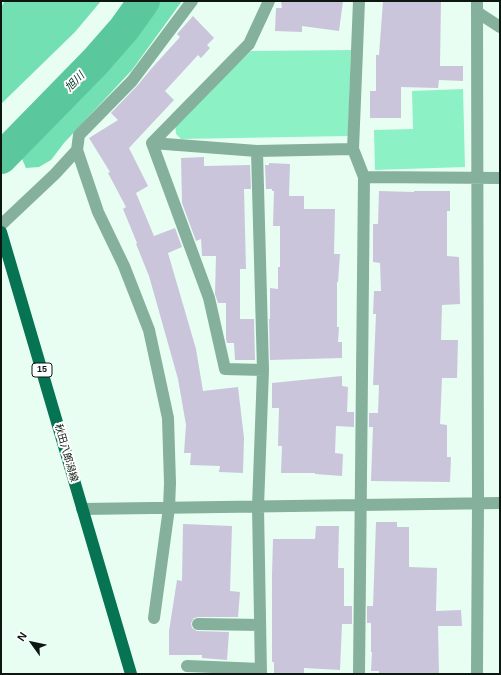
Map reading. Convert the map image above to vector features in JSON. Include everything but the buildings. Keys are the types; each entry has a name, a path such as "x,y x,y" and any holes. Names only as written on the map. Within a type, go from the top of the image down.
{"main road":[{"name":"秋田八郎潟線","path":"1,232 4,249 131,674"}],"street":[{"path":"154,618 169,508 170,483 168,418 149,330 124,266 98,212 77,150 79,135 132,81 192,1"},
{"path":"152,143 249,44 269,1"},
{"path":"359,1 353,149 364,177 359,674"},
{"path":"477,6 500,27"},
{"path":"477,6 477,674"},
{"path":"152,143 258,151 353,149"},
{"path":"152,143 209,298 225,369 263,370"},
{"path":"1,226 77,150"},
{"path":"186,666 261,672 258,507 263,370 258,151"},
{"path":"364,177 500,178"},
{"path":"82,509 478,503 500,504"},
{"path":"198,624 260,625"}],"green space":[{"path":"5,1 101,1 75,32 1,104 1,7"},
{"path":"154,1 182,1 132,70 64,143 51,160 39,167 26,168 22,159 121,48"},
{"path":"351,50 348,136 181,139 176,134 175,124 251,51"},
{"path":"463,89 465,167 375,170 374,130 413,129 412,91"}],"waterway":[{"name":"旭川","path":"1,158 95,62 124,29 144,1"}]}
